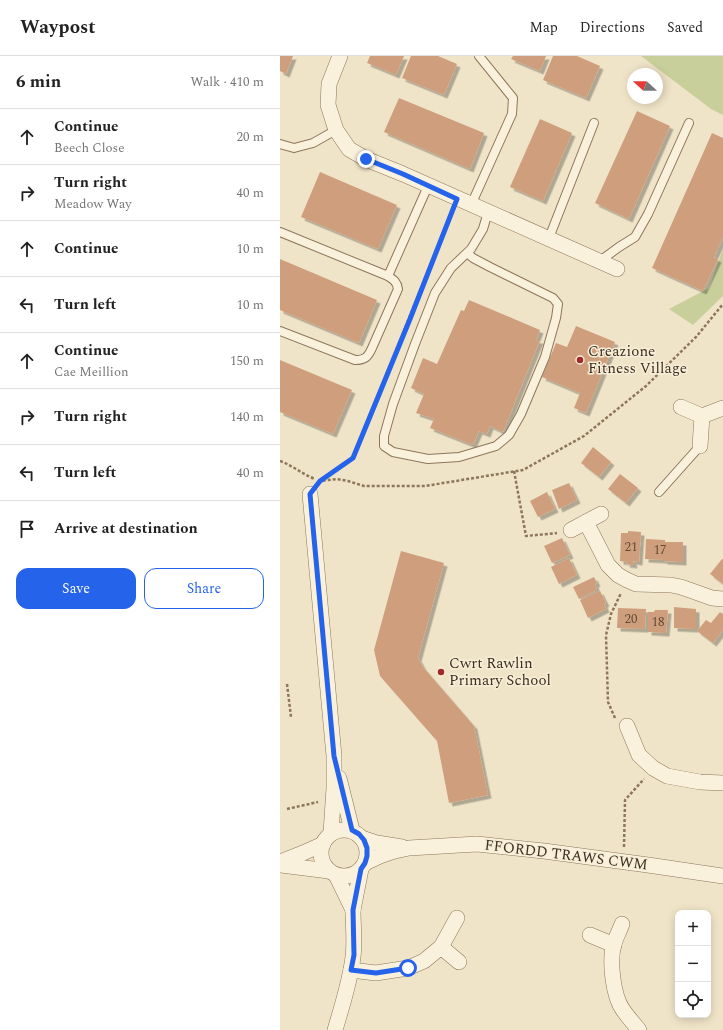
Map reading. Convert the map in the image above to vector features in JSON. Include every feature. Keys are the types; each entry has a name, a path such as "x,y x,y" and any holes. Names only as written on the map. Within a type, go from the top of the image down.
{"street":[{"path":"340,56 329,84 328,105 336,130 349,149 366,159 617,269"},
{"path":"680,407 702,416 723,408"},
{"path":"700,446 702,416"},
{"path":"310,494 334,756 334,799 327,838 321,849 321,856 323,863 333,873 353,910"},
{"path":"571,530 601,514"},
{"path":"586,522 608,565 618,575 636,584 671,585 712,598 723,599"},
{"path":"627,726 639,755 653,768 667,776 700,782 723,783"},
{"path":"334,756 357,834"},
{"path":"280,862 304,853 336,831 344,829 357,834 364,840 367,848 367,856 363,866 353,910 354,955 343,1004 335,1030"},
{"name":"FFORDD TRAWS CWM","path":"357,834 377,843 409,848"},
{"name":"FFORDD TRAWS CWM","path":"363,866 380,856 409,848 477,844 544,851 723,876"},
{"path":"280,865 333,873 340,876 348,876 355,873 363,866"},
{"path":"351,970 376,973 408,968 424,961 441,947 457,918"},
{"path":"622,924 614,945 612,961 613,978 617,997 623,1010 639,1030"},
{"path":"590,936 614,945"},
{"path":"441,947 459,962"}],"lane":[{"path":"471,205 512,114 513,98 479,56"},
{"path":"549,238 594,123"},
{"path":"600,261 635,237 648,214 689,123"},
{"path":"280,144 294,148 313,143 336,130"},
{"path":"388,276 428,186"},
{"path":"467,253 484,264 553,298 558,304 556,318 545,357 521,414 509,435 496,446 459,456 428,459 392,452 384,446 384,436 393,404 435,293 451,268 471,249 483,229 488,212"},
{"path":"280,232 388,276 394,280 398,289 372,348 363,360 355,360 280,330"},
{"path":"659,492 700,446"}],"path":[{"path":"310,494 320,481 353,458 457,199"},
{"path":"280,461 289,464 306,475 320,481 337,479 364,486 425,486 523,470 584,436 646,386 696,337 723,304"},
{"path":"514,471 526,536 567,532 571,530"},
{"path":"627,580 611,614 606,635 608,702 616,720 627,726"},
{"path":"287,684 291,717"},
{"path":"623,850 625,800 653,768"},
{"path":"287,809 334,799"}],"green space":[{"path":"641,56 723,56 723,115 711,109 663,73 663,68 657,68"},
{"path":"723,249 723,296 693,325 669,309 709,288"}],"building":[{"path":"280,56 293,56 286,74 280,71"},
{"path":"370,56 404,56 396,75 367,63"},
{"path":"411,56 438,56 457,64 444,95 402,78"},
{"path":"513,56 546,56 540,71 511,59"},
{"path":"553,56 577,56 600,66 586,98 543,80"},
{"path":"399,98 484,133 470,169 384,132"},
{"path":"637,111 670,126 629,219 595,203"},
{"path":"540,119 572,133 543,201 510,187"},
{"path":"712,133 723,138 723,237 714,257 718,259 703,291 652,268"},
{"path":"320,172 397,205 378,249 301,217"},
{"path":"280,259 377,300 359,343 280,310"},
{"path":"469,300 540,330 536,340 540,340 503,432 490,426 487,434 479,431 473,445 430,428 434,419 416,413 424,394 411,388 423,358 437,364 461,310 464,311"},
{"path":"576,326 615,342 586,413 574,408 580,393 542,377 556,343 567,347"},
{"path":"280,360 352,390 333,434 280,412"},
{"path":"593,447 611,462 599,477 581,463"},
{"path":"620,474 638,488 626,503 608,489"},
{"path":"569,483 577,500 559,509 552,490"},
{"path":"547,492 555,509 538,517 530,501"},
{"path":"628,531 641,532 639,562 633,561 634,565 626,564 627,562 620,561 621,533 628,533"},
{"path":"562,538 570,555 552,563 544,546"},
{"path":"646,539 665,540 665,542 683,542 683,562 645,559"},
{"path":"401,551 444,563 418,658 423,667 474,726 488,795 449,803 437,741 380,676 374,650"},
{"path":"569,558 577,575 559,584 551,567"},
{"path":"723,559 723,584 710,574"},
{"path":"594,577 597,583 595,584 597,590 579,599 573,587"},
{"path":"600,591 606,603 604,604 606,609 588,618 580,600"},
{"path":"674,607 696,609 696,629 674,628"},
{"path":"618,608 646,609 645,629 617,628"},
{"path":"655,610 668,610 666,633 648,632 648,612 654,612"},
{"path":"720,612 723,614 723,630 713,643 697,631 706,620 711,623"}],"place":[{"name":"Creazione Fitness Village","path":"580,360"},
{"name":"Cwrt Rawlin Primary School","path":"441,672"}],"route":[{"path":"366,159 457,199 353,458 320,481 310,494 334,756 352,830 359,834 364,840 367,848 367,856 361,869 353,910 354,955 351,970 376,973 408,968"}]}
